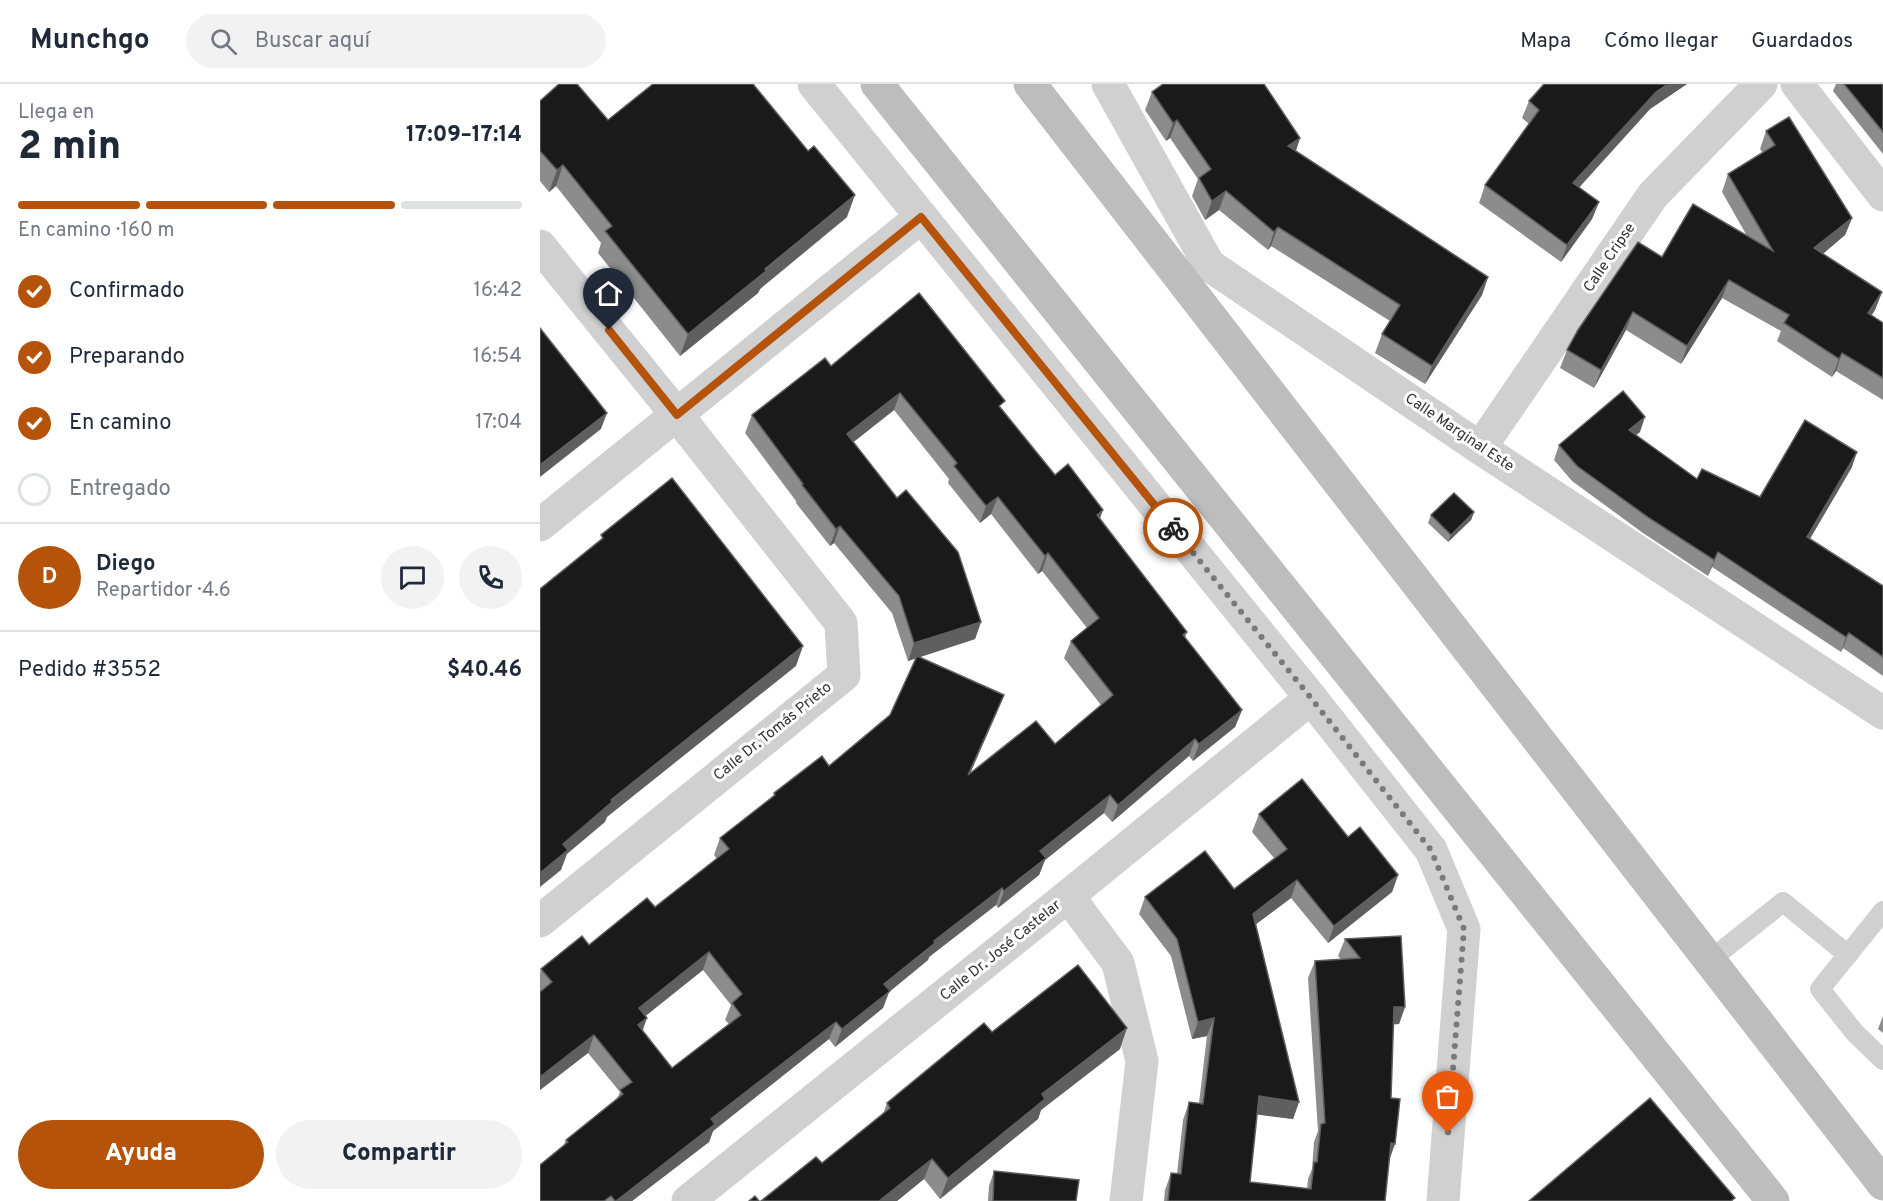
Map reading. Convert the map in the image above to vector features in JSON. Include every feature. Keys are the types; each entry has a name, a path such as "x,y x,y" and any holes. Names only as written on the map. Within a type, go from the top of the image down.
{"street":[{"path":"814,84 1311,698 1431,850 1464,929 1443,1201"},
{"path":"877,84 1773,1201"},
{"path":"1030,84 1883,1184"},
{"name":"Calle Marginal Este","path":"1108,84 1209,265 1480,448 1883,713"},
{"name":"Calle Cripse","path":"1480,448 1653,195 1761,84"},
{"path":"1797,84 1883,195"},
{"path":"540,525 921,217"},
{"path":"540,246 677,415"},
{"name":"Calle Dr. Tomás Prieto","path":"540,921 844,675 841,622 677,415"},
{"name":"Calle Dr. José Castelar","path":"688,1201 1311,698"},
{"path":"1068,896 1118,963 1142,1061 1126,1201"}],"lane":[{"path":"1710,960 1783,902 1848,955"},
{"path":"1883,911 1820,989 1855,1033 1883,1060"}],"building":[{"path":"559,84 577,84 608,120 653,84 753,84 808,151 814,146 855,195 688,334 605,231 612,226 563,165 557,170 540,151 540,101"},
{"path":"1163,84 1264,84 1300,138 1288,146 1488,277 1432,366 1382,334 1400,305 1278,227 1274,232 1226,191 1212,201 1199,178 1211,169 1177,120 1173,123 1152,92"},
{"path":"1544,84 1668,84 1656,92 1573,183 1599,202 1567,245 1485,185 1539,110 1529,101"},
{"path":"1844,84 1883,84 1883,132"},
{"path":"1789,117 1852,218 1814,248 1882,292 1868,313 1883,323 1883,378 1842,353 1839,359 1784,323 1789,315 1729,280 1687,346 1633,312 1601,370 1567,350 1638,242 1662,257 1693,204 1773,251 1728,174 1775,145 1766,131"},
{"path":"919,293 1005,401 999,406 1055,475 1068,464 1103,510 1097,515 1187,632 1183,635 1242,710 1199,744 1195,739 1118,805 1110,795 1040,851 1046,858 1004,891 1002,888 934,941 935,943 884,984 890,991 842,1029 836,1022 711,1119 715,1124 616,1201 611,1196 604,1201 540,1201 540,1165 568,1142 566,1140 623,1094 620,1090 632,1082 594,1035 540,1077 540,992 552,982 541,969 582,936 589,945 647,898 655,907 729,849 720,838 775,795 774,793 822,756 829,766 890,715 917,656 1004,695 968,775 1036,721 1055,744 1113,695 1071,641 1099,618 1048,553 1045,556 998,497 986,506 954,466 957,463 900,393 847,434 897,498 906,490 958,552 981,622 914,643 899,596 840,526 836,529 752,415 825,358 831,366","holes":["709,952 742,994 732,1003 741,1015 672,1068 638,1025 647,1018 639,1008"]},
{"path":"540,328 607,413 540,465"},
{"path":"1623,391 1645,417 1629,430 1697,479 1702,469 1760,497 1805,420 1857,452 1807,537 1883,586 1883,657 1849,633 1846,637 1718,552 1714,560 1649,518 1577,466 1559,445"},
{"path":"672,478 803,646 611,800 612,802 563,844 568,850 540,873 540,589 603,538 601,535"},
{"path":"1454,493 1474,512 1451,535 1431,515"},
{"path":"1302,779 1348,837 1360,827 1398,875 1334,926 1297,880 1253,914 1299,1102 1259,1096 1250,1182 1311,1189 1314,1162 1317,1162 1321,1124 1325,1123 1315,961 1360,958 1345,939 1401,936 1405,1007 1394,1007 1391,1098 1400,1099 1395,1144 1391,1143 1385,1201 1168,1201 1171,1173 1181,1174 1189,1102 1203,1104 1214,1018 1198,1022 1177,939 1145,897 1205,851 1234,889 1287,849 1259,814"},
{"path":"1078,965 1127,1028 1042,1094 1045,1099 948,1178 932,1159 879,1201 761,1201 816,1157 822,1163 890,1108 887,1103 984,1023 992,1032"},
{"path":"1650,1098 1735,1198 1731,1201 1529,1201"},
{"path":"994,1171 1079,1180 1076,1201 993,1201"},
{"path":"755,1196 759,1201 749,1201"}],"way so far":[{"path":"1173,528 1431,850 1464,929 1448,1133"}],"route":[{"path":"609,330 677,415 921,217 1173,528"}]}
